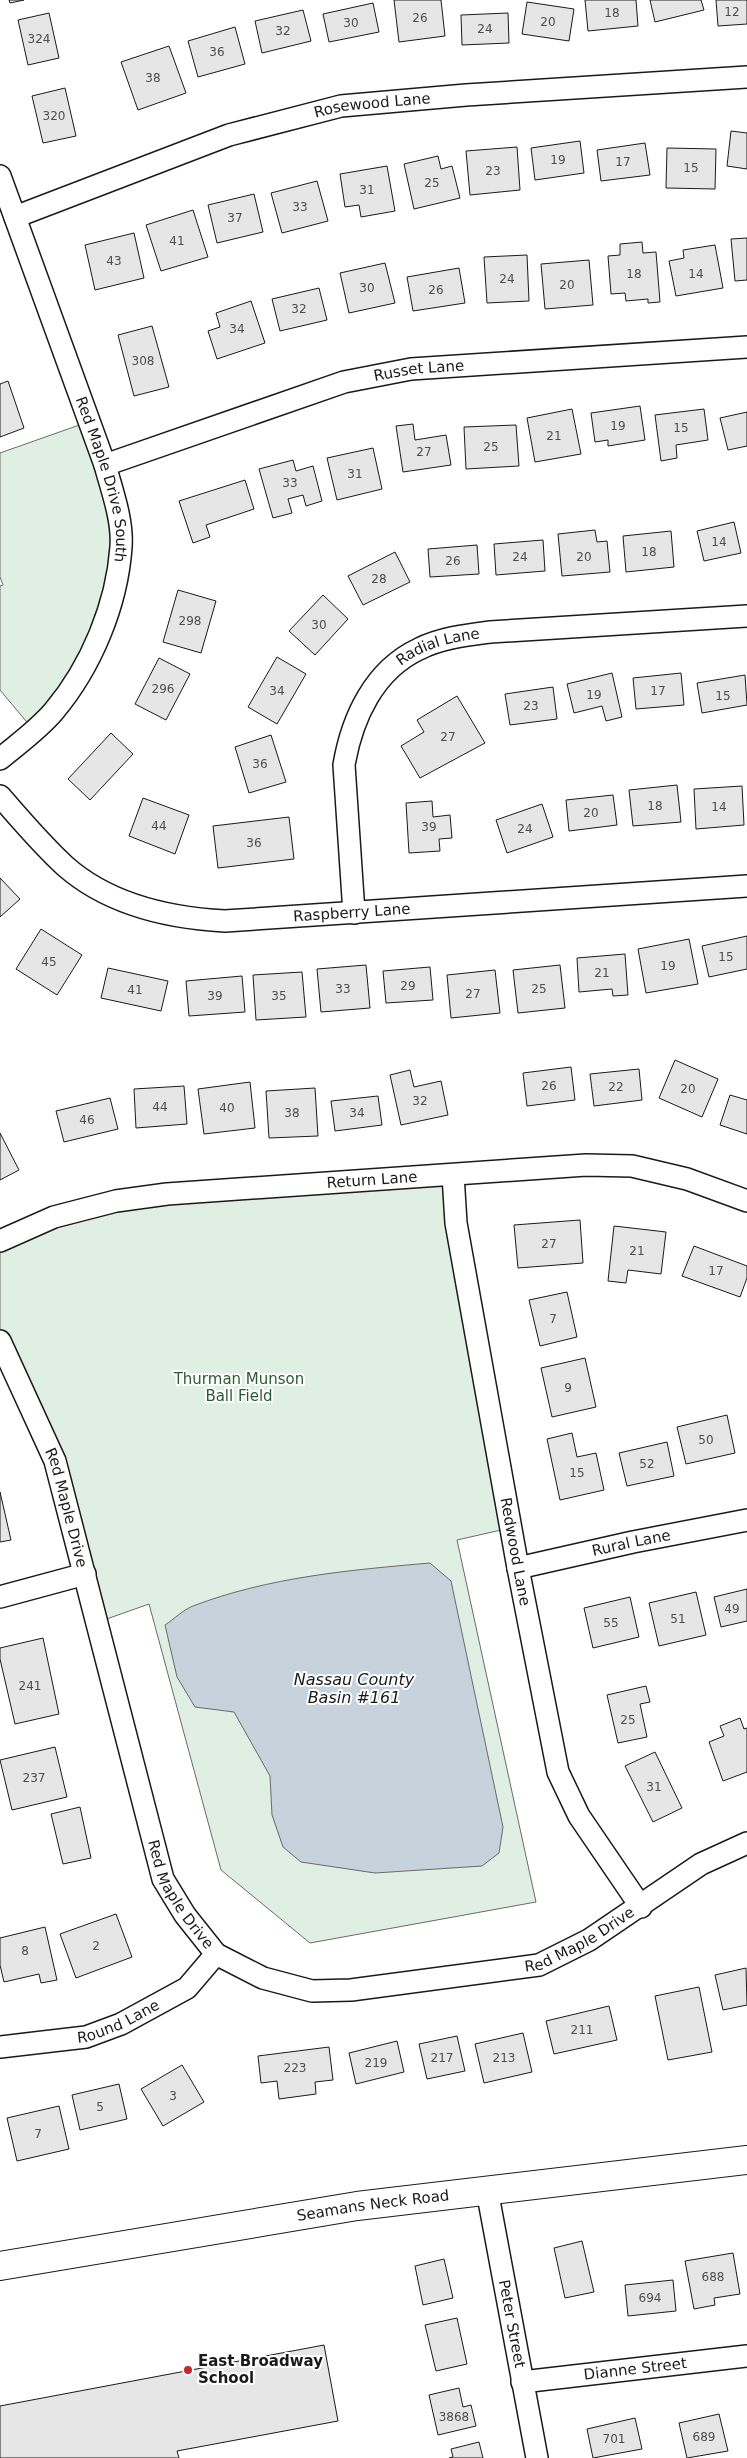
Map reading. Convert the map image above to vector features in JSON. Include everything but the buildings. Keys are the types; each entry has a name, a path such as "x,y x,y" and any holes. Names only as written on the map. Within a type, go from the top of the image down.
{"main road":[{"name":"Seamans Neck Road","path":"0,2266 357,2206 747,2160"}],"street":[{"name":"Rosewood Lane","path":"15,217 229,135 341,106 466,95 747,77"},
{"name":"Red Maple Drive South","path":"0,176 105,465 116,503 121,546 112,594 97,638 81,675 53,712 0,759"},
{"name":"Russet Lane","path":"105,465 344,382 411,369 747,347"},
{"name":"Radial Lane","path":"354,913 344,764 348,742 360,709 375,686 396,664 419,648 465,636 747,616"},
{"name":"Raspberry Lane","path":"0,796 35,837 66,867 103,891 144,908 194,919 225,921 747,886"},
{"name":"Return Lane","path":"0,1241 54,1217 133,1198 586,1165 632,1166 687,1180 747,1201"},
{"name":"Redwood Lane","path":"453,1175 456,1223 518,1568 558,1772 578,1816 641,1907"},
{"name":"Red Maple Drive","path":"0,1342 55,1461 163,1879 185,1915 216,1954 263,1978 312,1991 351,1990 539,1965 589,1940 641,1907 701,1864 747,1843"},
{"name":"Rural Lane","path":"518,1568 633,1542 747,1520"},
{"path":"0,1597 85,1574"},
{"name":"Round Lane","path":"0,2047 86,2037 121,2024 187,1988 216,1954"},
{"name":"Peter Street","path":"487,2190 537,2458"},
{"name":"Dianne Street","path":"522,2382 747,2356"}],"green space":[{"path":"85,423 118,544 99,629 49,710 31,727 0,690 0,586 3,585 0,577 0,453"},
{"name":"Thurman Munson Ball Field","path":"449,1180 510,1528 457,1540 536,1902 310,1943 221,1870 149,1604 101,1621 0,1331 0,1246 115,1207"}],"water":[{"name":"Nassau County Basin #161","path":"430,1563 451,1581 503,1827 499,1853 482,1866 375,1873 301,1862 283,1847 272,1815 270,1776 234,1712 195,1707 177,1677 165,1625 193,1606 222,1596 280,1581 340,1572"}],"place":[{"name":"East Broadway School","path":"188,2370"}]}
